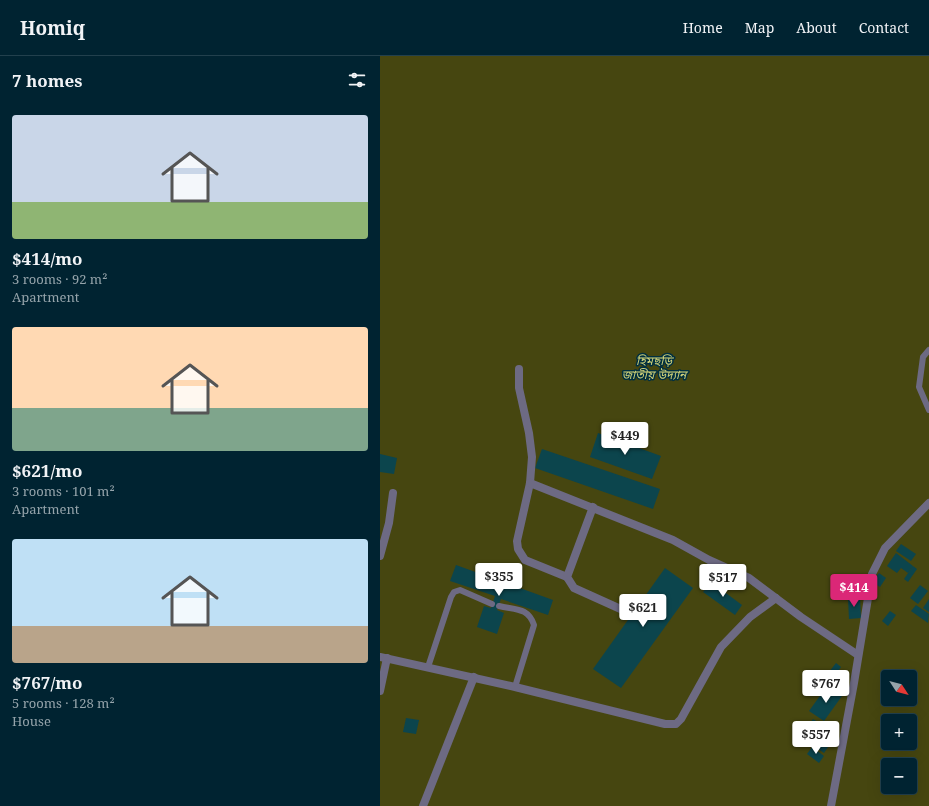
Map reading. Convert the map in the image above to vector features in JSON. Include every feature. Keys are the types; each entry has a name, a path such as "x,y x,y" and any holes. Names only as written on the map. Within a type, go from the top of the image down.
{"street":[{"path":"519,369 519,388 529,433 532,458 530,483 517,541 518,549 525,560 567,577 574,588 625,611"},
{"path":"530,483 673,540 709,560 749,578 801,617 858,655"},
{"path":"380,556 389,523 393,493"},
{"path":"831,806 872,574 885,548 929,503"},
{"path":"567,577 593,507"},
{"path":"380,691 383,658 474,677 665,724 676,724 681,719 721,647 750,617 776,598"},
{"path":"423,806 474,677"}],"lane":[{"path":"929,350 923,357 919,387 929,410"},
{"path":"428,667 451,597 454,592 460,590 496,605 525,612 532,618 534,625 515,687"}],"green space":[{"name":"হিমছড়ি জাতীয় উদ্যান","path":"380,56 929,56 929,806 380,806"}],"building":[{"path":"598,433 661,456 652,479 590,457"},
{"path":"542,449 660,489 653,509 535,468"},
{"path":"380,454 397,458 394,474 380,472"},
{"path":"901,544 916,554 911,561 896,551"},
{"path":"896,553 913,566 908,573 901,568 897,573 887,566"},
{"path":"456,565 553,600 548,615 501,599 497,610 504,613 497,634 477,627 484,606 491,608 495,596 450,581"},
{"path":"913,566 917,569 908,582 904,579"},
{"path":"665,568 693,588 621,688 593,669"},
{"path":"879,573 886,578 880,587 872,582"},
{"path":"711,582 742,605 735,615 703,592"},
{"path":"920,585 928,591 918,604 910,598"},
{"path":"860,597 861,618 849,619 848,598"},
{"path":"929,599 929,612 923,608"},
{"path":"916,605 929,614 928,623 911,611"},
{"path":"890,611 896,615 888,626 882,621"},
{"path":"836,663 841,667 832,680 826,676"},
{"path":"827,686 842,696 824,721 809,711"},
{"path":"406,718 419,720 416,734 403,732"},
{"path":"813,719 824,726 808,747 798,740"},
{"path":"827,736 833,740 824,753 817,748"},
{"path":"812,747 824,756 819,763 807,754"}]}
